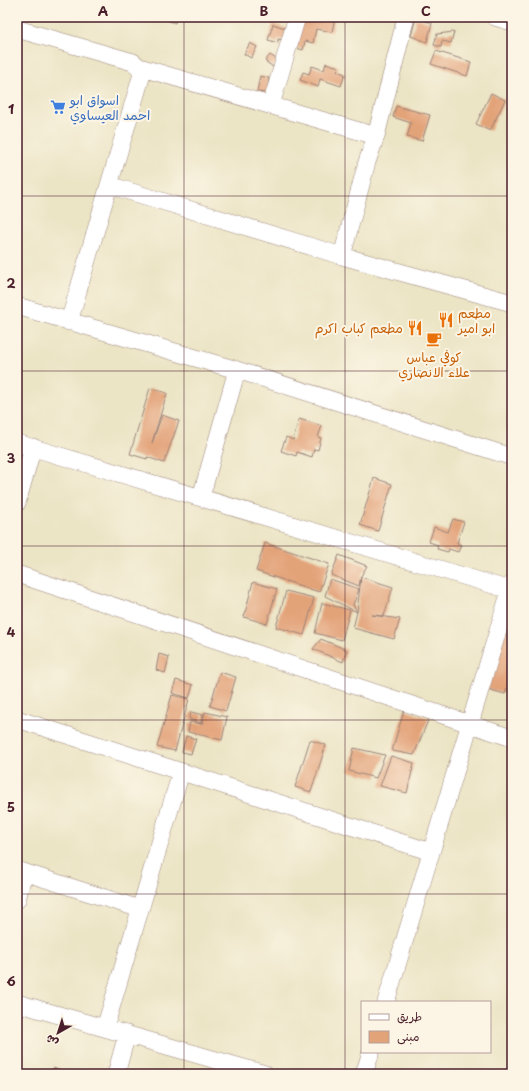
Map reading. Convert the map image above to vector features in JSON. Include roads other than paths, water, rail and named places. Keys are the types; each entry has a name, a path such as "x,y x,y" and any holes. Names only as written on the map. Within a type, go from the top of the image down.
{"street":[{"path":"271,105 297,17"},
{"path":"342,256 376,136 406,17"},
{"path":"495,17 512,22"},
{"path":"17,31 133,62 139,67 376,136"},
{"path":"69,322 142,74 139,67"},
{"path":"108,186 342,256 512,303"},
{"path":"17,306 237,370 512,457"},
{"path":"201,497 237,370"},
{"path":"17,443 511,587 386,1001"},
{"path":"17,503 33,447"},
{"path":"17,574 512,738"},
{"path":"17,720 431,852"},
{"path":"104,1028 181,772"},
{"path":"17,900 21,871 140,909"},
{"path":"17,1003 127,1034 248,1072 265,1074"},
{"path":"116,1074 127,1034"},
{"path":"364,1074 371,1053"}],"place":[{"name":"اسواق ابو احمد العيساوي","path":"58,107"},
{"name":"مطعم ابو امير","path":"446,320"},
{"name":"مطعم كباب اكرم","path":"415,328"},
{"name":"كوفي عباس علاء الانصاري","path":"434,339"}]}
